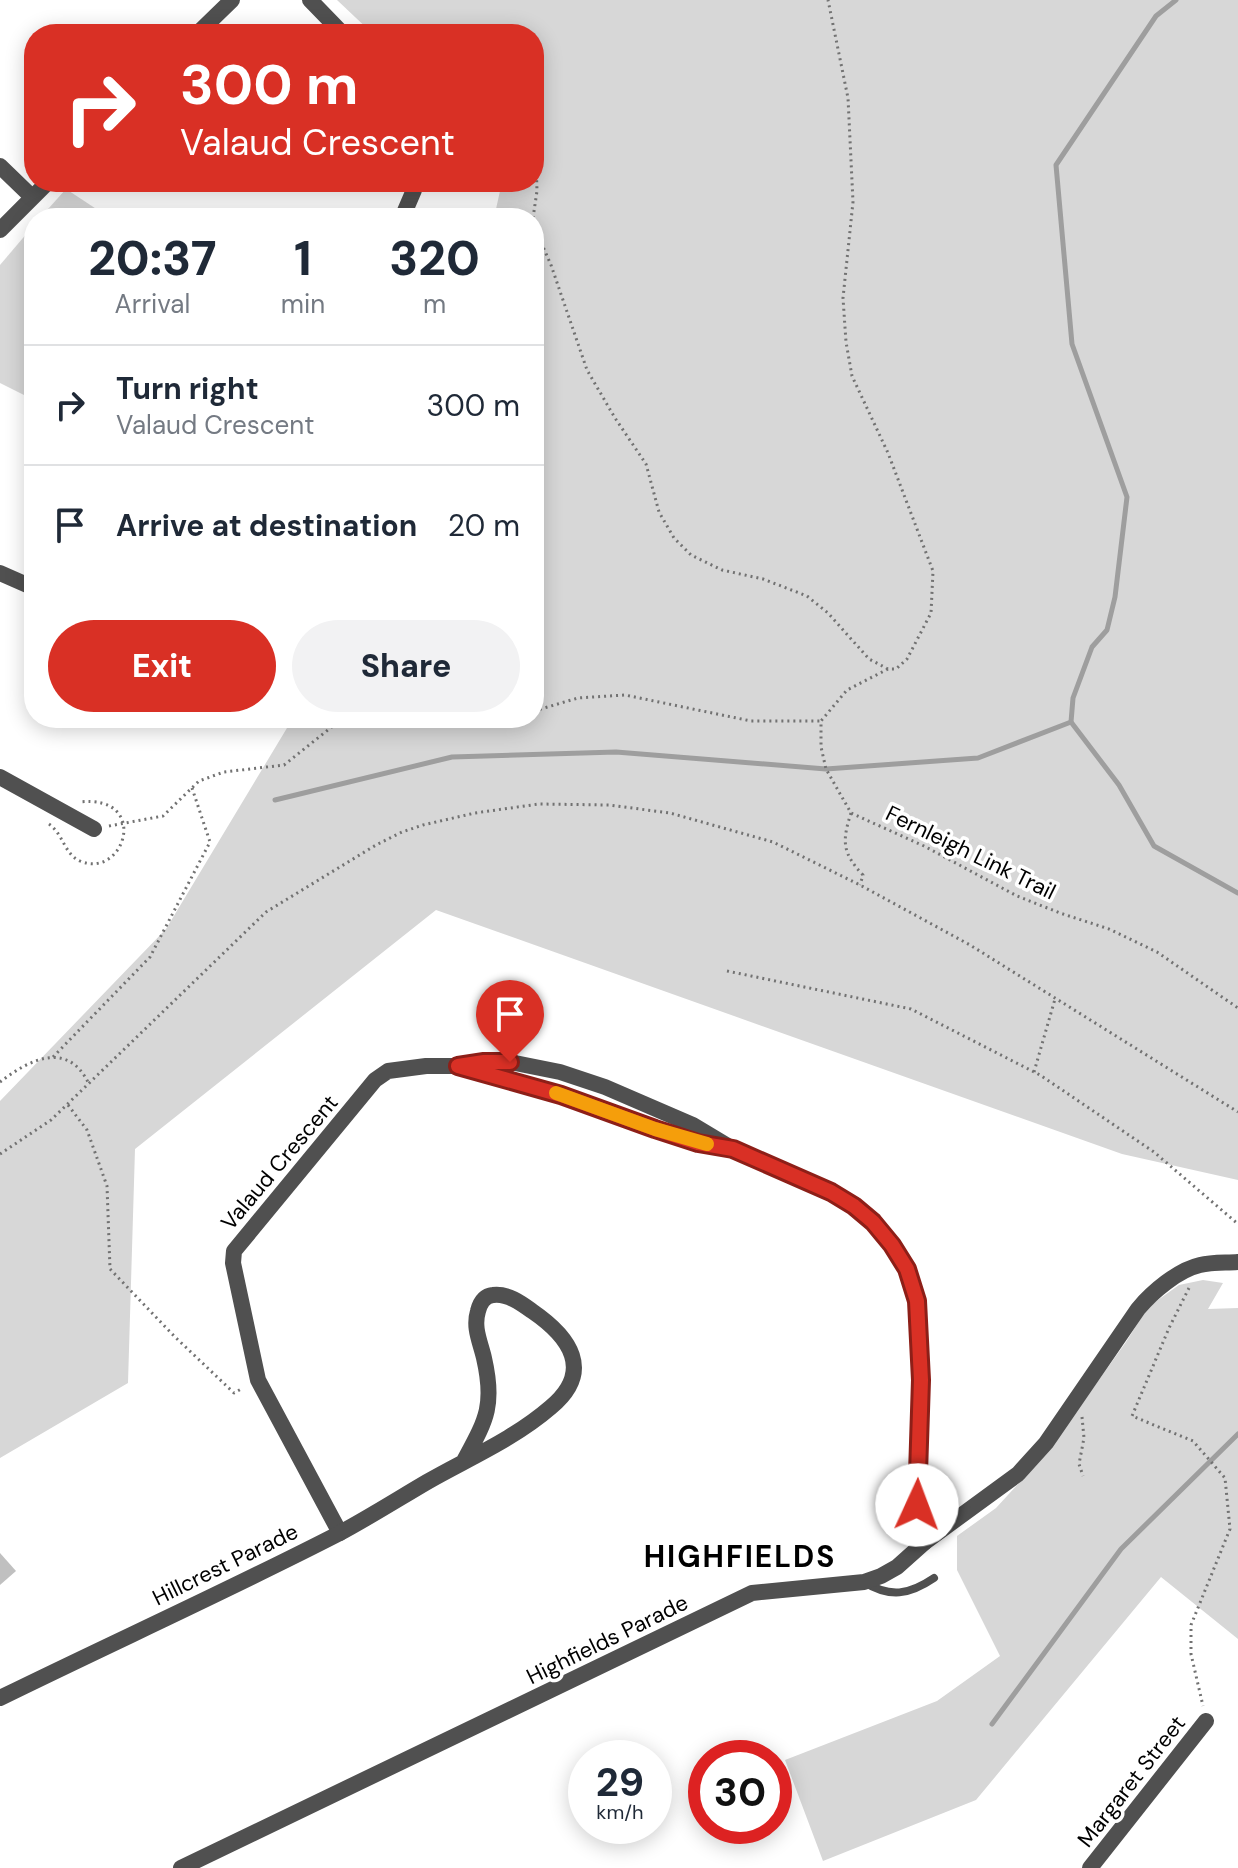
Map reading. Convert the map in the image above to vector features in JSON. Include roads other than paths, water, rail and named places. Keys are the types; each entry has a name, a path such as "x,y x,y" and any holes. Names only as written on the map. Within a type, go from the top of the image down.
{"street":[{"path":"207,24 232,0"},
{"path":"310,0 333,24"},
{"path":"0,166 24,189"},
{"path":"27,192 32,197"},
{"path":"0,230 37,192"},
{"path":"0,573 24,580"},
{"path":"0,777 94,829"},
{"name":"Valaud Crescent","path":"340,1533 258,1380 233,1263 234,1251 375,1080 388,1071 458,1066 561,1095 698,1143 733,1149 831,1192 873,1222 907,1269 917,1301 921,1380 917,1505 925,1542"},
{"name":"Highfields Parade","path":"181,1868 752,1593 864,1582 897,1567 925,1542 1018,1474 1046,1443 1151,1294 1184,1271 1201,1265 1238,1262"},
{"name":"Hillcrest Parade","path":"0,1698 340,1533 540,1417 571,1386 573,1359 567,1343 541,1317 501,1295 485,1298 478,1312 475,1326 487,1375 489,1407 464,1461"},
{"name":"Margaret Street","path":"1090,1868 1206,1721"}],"lane":[{"path":"864,1582 888,1593 906,1592 934,1578"}],"waterway":[{"path":"1176,0 1156,16 1056,165 1072,344 1127,497 1115,597 1107,630 1092,647 1073,698 1071,722 1119,785 1154,846 1238,893"},
{"path":"275,800 452,757 616,752 826,769 978,758 1071,722"},
{"path":"992,1724 1121,1549 1238,1434"}],"district":[{"name":"HIGHFIELDS","path":"740,1557"}]}
